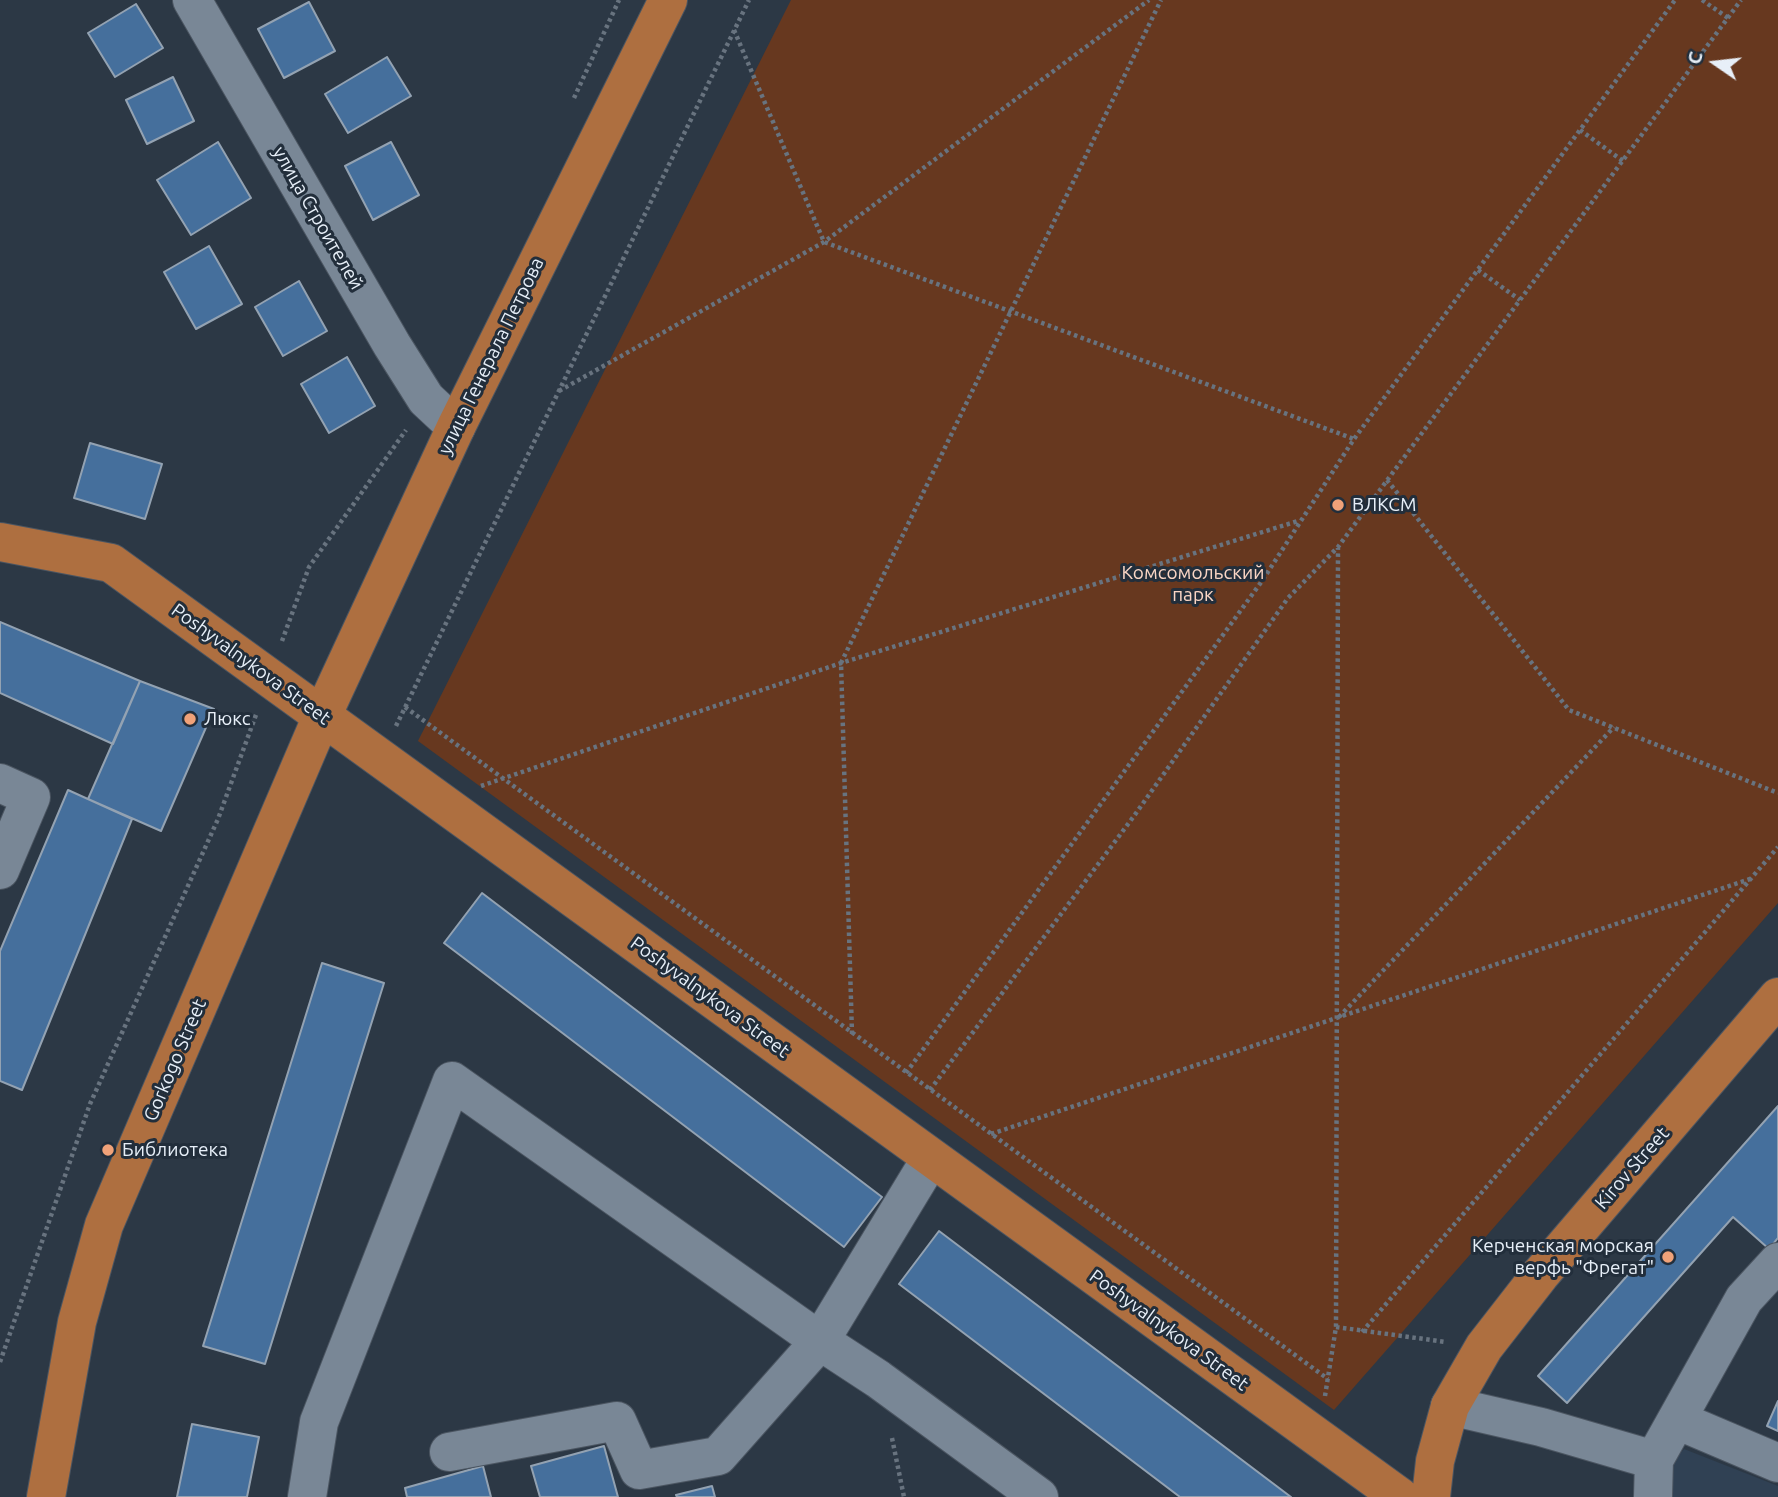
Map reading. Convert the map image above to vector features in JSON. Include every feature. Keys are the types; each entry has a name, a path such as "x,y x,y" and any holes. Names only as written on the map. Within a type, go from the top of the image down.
{"main road":[{"name":"улица Генерала Петрова","path":"322,716 456,427 668,0"},
{"name":"Poshyvalnykova Street","path":"0,542 111,563 1400,1497"},
{"name":"Gorkogo Street","path":"47,1497 77,1322 104,1225 322,716"},
{"name":"Kirov Street","path":"1432,1497 1435,1461 1450,1406 1484,1347 1541,1275 1778,997"}],"lane":[{"name":"улица Строителей","path":"192,0 392,345 426,399 456,427"},
{"path":"0,783 31,797 0,870"},
{"path":"307,1497 319,1422 452,1081 820,1341 878,1379 1039,1497"},
{"path":"449,1452 617,1421 639,1470 718,1456 820,1341 932,1158"},
{"path":"1450,1406 1541,1427 1653,1478 1676,1420 1744,1299 1778,1262"},
{"path":"1676,1420 1778,1463"}],"path":[{"path":"380,758 749,0"},
{"path":"559,391 824,242 1149,0"},
{"path":"852,1034 841,663 1161,0"},
{"path":"906,1073 1262,582 1354,439 1675,0"},
{"path":"1702,0 1728,18"},
{"path":"930,1090 1134,816 1289,598 1338,547 1741,0"},
{"path":"734,30 824,242 1354,439"},
{"path":"1580,130 1623,161"},
{"path":"1478,270 1520,300"},
{"path":"1387,480 1569,710 1778,793"},
{"path":"438,800 841,663 1299,521"},
{"path":"405,707 1328,1379 1336,1327 1339,1017 1338,547"},
{"path":"1339,1017 1614,727"},
{"path":"1362,1332 1778,847"},
{"path":"990,1134 1750,879"},
{"path":"1336,1327 1484,1347"}],"shaded area":[{"path":"1684,1449 1778,1486 1778,1497 1641,1497"}],"green space":[{"name":"Комсомольский парк","path":"791,0 1778,0 1778,903 1334,1410 418,741"}],"building":[{"path":"309,2 335,51 284,78 258,29"},
{"path":"136,4 163,48 115,77 88,33"},
{"path":"387,57 411,96 348,133 325,94"},
{"path":"173,77 194,121 147,144 126,100"},
{"path":"218,142 251,198 191,235 157,180"},
{"path":"391,142 419,195 373,220 345,166"},
{"path":"209,246 242,304 196,329 164,272"},
{"path":"299,281 327,331 283,356 255,307"},
{"path":"347,357 375,406 329,433 301,384"},
{"path":"90,443 162,464 145,519 74,498"},
{"path":"0,622 140,681 113,744 0,693"},
{"path":"140,681 214,709 161,831 88,799"},
{"path":"68,790 132,819 22,1090 0,1081 0,951"},
{"path":"482,893 882,1197 844,1247 444,943"},
{"path":"322,963 384,983 265,1364 203,1346"},
{"path":"1778,1106 1778,1238 1769,1249 1733,1217 1567,1403 1538,1376"},
{"path":"939,1231 1291,1497 1180,1497 899,1284"},
{"path":"1778,1401 1778,1431 1767,1426"},
{"path":"192,1424 259,1437 247,1497 177,1497"},
{"path":"604,1446 618,1497 540,1497 531,1466"},
{"path":"483,1466 491,1497 407,1497 405,1488"},
{"path":"712,1486 715,1497 676,1495"}],"place":[{"name":"ВЛКСМ","path":"1338,505"},
{"name":"Люкс","path":"190,719"},
{"name":"Библиотека","path":"108,1150"},
{"name":"Керченская морская верфь \"Фрегат\"","path":"1668,1257"}]}
